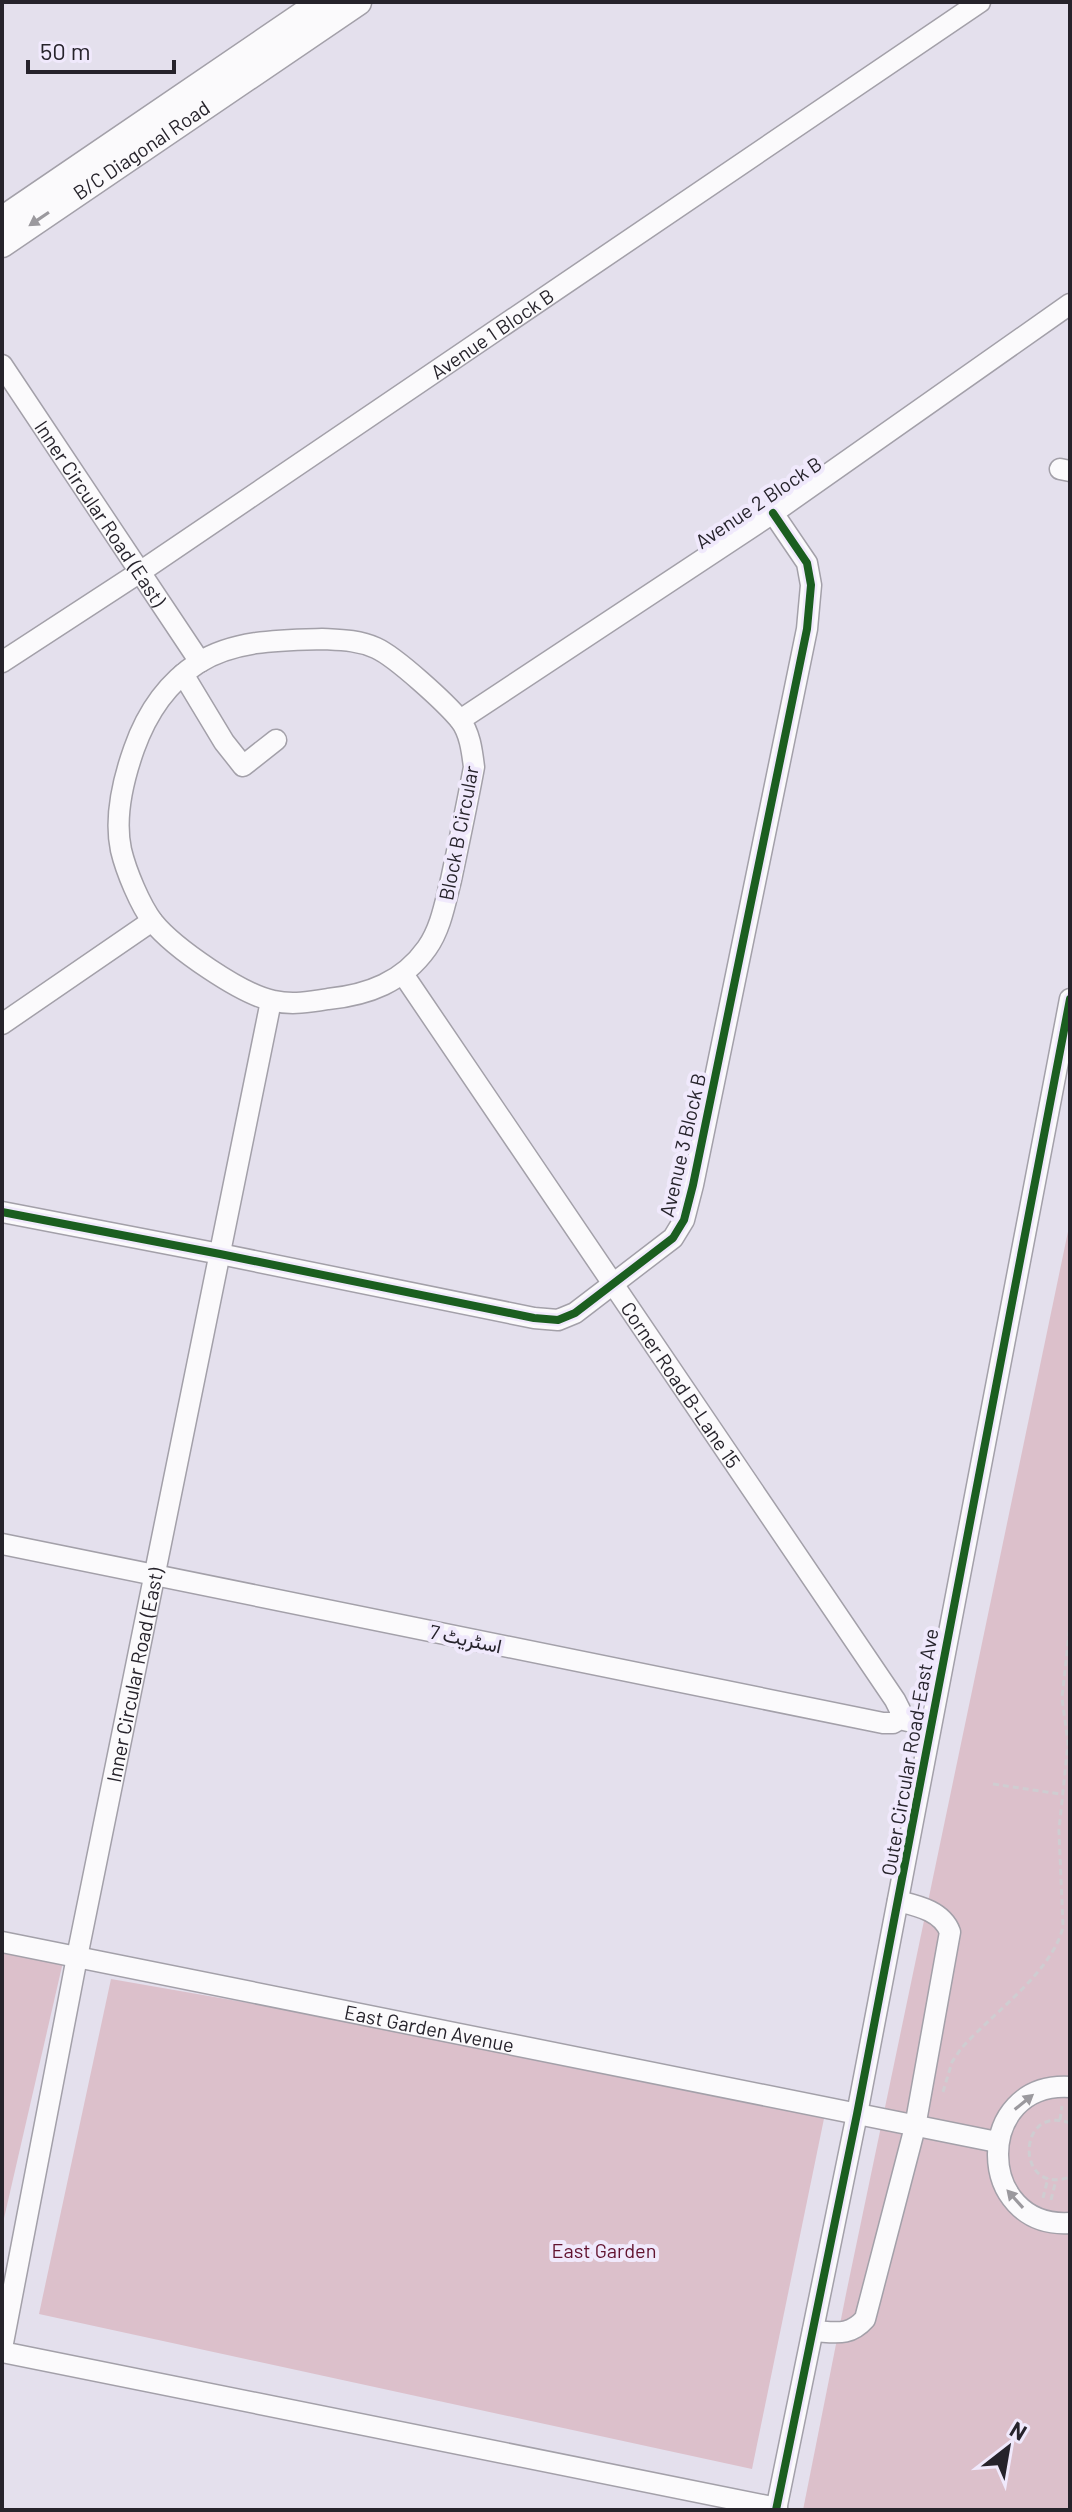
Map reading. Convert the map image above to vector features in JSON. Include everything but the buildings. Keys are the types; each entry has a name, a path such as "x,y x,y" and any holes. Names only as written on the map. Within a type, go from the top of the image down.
{"main road":[{"name":"B/C Diagonal Road","path":"2,220 322,2"},
{"name":"B/C Diagonal Road","path":"2,244 358,2"}],"street":[{"name":"Avenue 1 Block B","path":"2,662 140,572 980,2"},
{"name":"Avenue 2 Block B","path":"460,720 773,513 1070,304"},
{"name":"Inner Circular Road (East)","path":"2,365 200,662"},
{"name":"Avenue 3 Block B","path":"2,1212 534,1318 558,1320 575,1313 673,1238 684,1220 693,1185 807,629 811,585 807,563 773,513"},
{"name":"Block B Circular","path":"283,640 355,641 397,660 460,720 471,747 474,767 461,837 440,923 427,948 403,974 378,989 335,999 294,1003 271,1001 201,963 152,921 130,878 121,848 119,812 124,777 148,716 183,674 200,662 243,646 283,640"},
{"path":"183,674 224,742 243,766 276,740"},
{"path":"2,1024 152,921"},
{"name":"Corner Road B-Lane 15","path":"403,974 895,1700 900,1719"},
{"name":"Outer Circular Road-East Ave","path":"776,2509 857,2114 1070,999"},
{"name":"Inner Circular Road (East)","path":"2,2350 77,1957 271,1001"},
{"name":"اسٹریٹ 7","path":"2,1544 883,1723 900,1719 929,1726"},
{"path":"813,2331 848,2332 856,2329 865,2319 915,2127 950,1932 946,1922 922,1907 898,1901"},
{"name":"East Garden Avenue","path":"2,1942 997,2142"},
{"path":"1070,2087 1058,2086 1036,2092 1018,2105 1004,2123 997,2142 1001,2178 1019,2206 1046,2221 1070,2223"},
{"path":"2,2350 776,2509"}],"path":[{"path":"942,2097 952,2062 960,2050 1046,1963 1061,1939 1061,1794 1069,1743 1062,1698 1070,1625"},
{"path":"993,1784 1061,1794"},
{"path":"1070,2113 1069,2123 1060,2120 1045,2123 1033,2133 1028,2149 1031,2164 1042,2175 1056,2180 1070,2177"}],"green space":[{"path":"1070,1222 1070,2510 803,2510 846,2294"},
{"path":"2,1951 63,1962 2,2227"},
{"name":"East Garden","path":"111,1979 827,2104 752,2469 39,2314"}],"cycle path":[{"path":"2,1212 534,1318 558,1320 575,1313 673,1238 684,1220 693,1185 807,629 811,585 807,563 773,513"},
{"path":"776,2510 857,2114 1070,999"}]}
